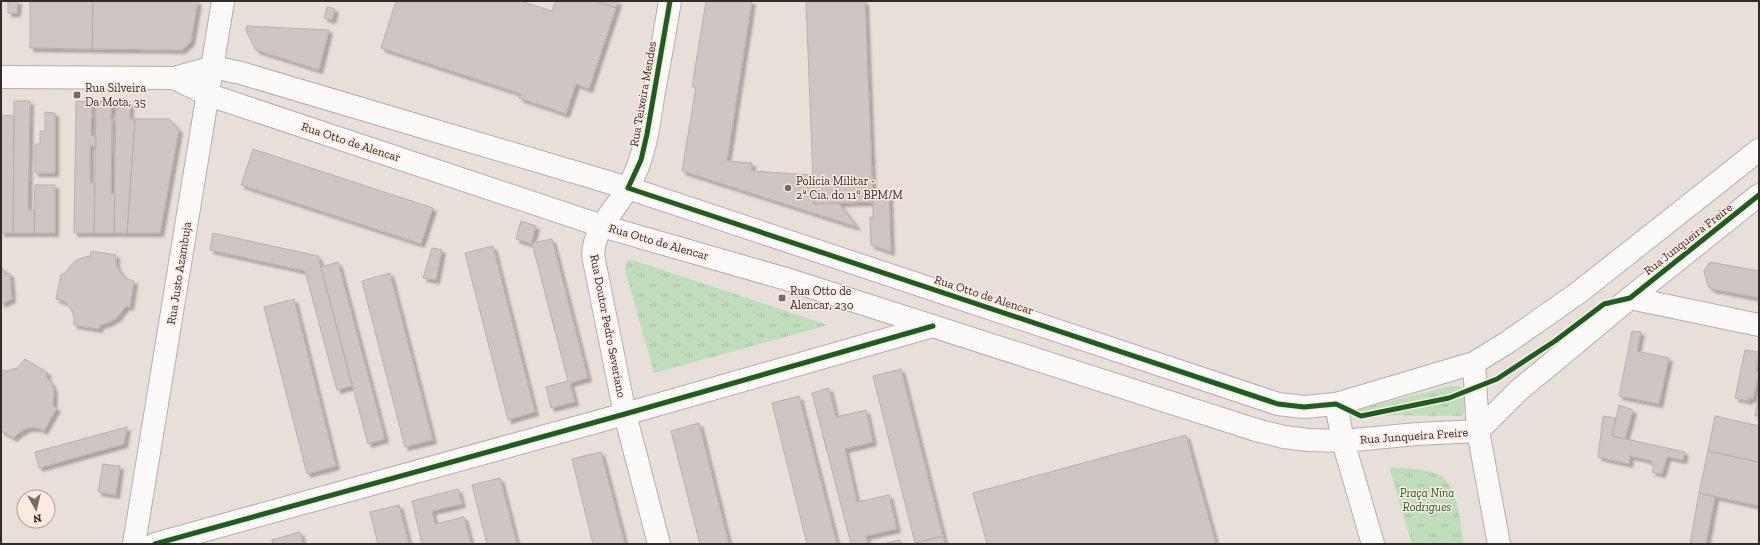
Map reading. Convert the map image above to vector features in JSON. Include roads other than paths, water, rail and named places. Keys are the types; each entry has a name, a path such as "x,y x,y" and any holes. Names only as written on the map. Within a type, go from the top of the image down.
{"main road":[{"name":"Rua Justo Azambuja","path":"134,544 209,95 223,1"},
{"name":"Rua Teixeira Mendes","path":"602,226 628,188 641,160 647,134 670,1"},
{"path":"1,77 174,78 213,67"},
{"name":"Rua Otto de Alencar","path":"213,67 241,73 628,188 1278,404 1304,407 1336,404"},
{"name":"Rua Otto de Alencar","path":"174,78 209,95 602,226 786,278 1256,430 1284,437 1308,440 1343,441"},
{"name":"Rua Junqueira Freire","path":"1336,404 1474,363 1508,342 1578,293 1759,150"},
{"name":"Rua Junqueira Freire","path":"1343,441 1417,434 1478,431 1518,391 1630,298 1759,195"},
{"name":"Rua Doutor Pedro Severiano","path":"602,226 596,236 594,254 625,414 659,544"},
{"path":"1630,298 1759,325"},
{"path":"155,544 625,414 933,326"},
{"path":"1474,363 1478,431 1499,544"},
{"path":"1336,404 1343,441 1373,544"}],"place":[{"name":"Rua Silveira Da Mota, 35","path":"77,95"},
{"name":"Polícia Militar - 2ª Cia. do 11º BPM/M","path":"788,188"},
{"name":"Rua Otto de Alencar, 230","path":"782,298"}],"park label":[{"name":"Praça Nina Rodrigues","path":"1427,500"}]}
